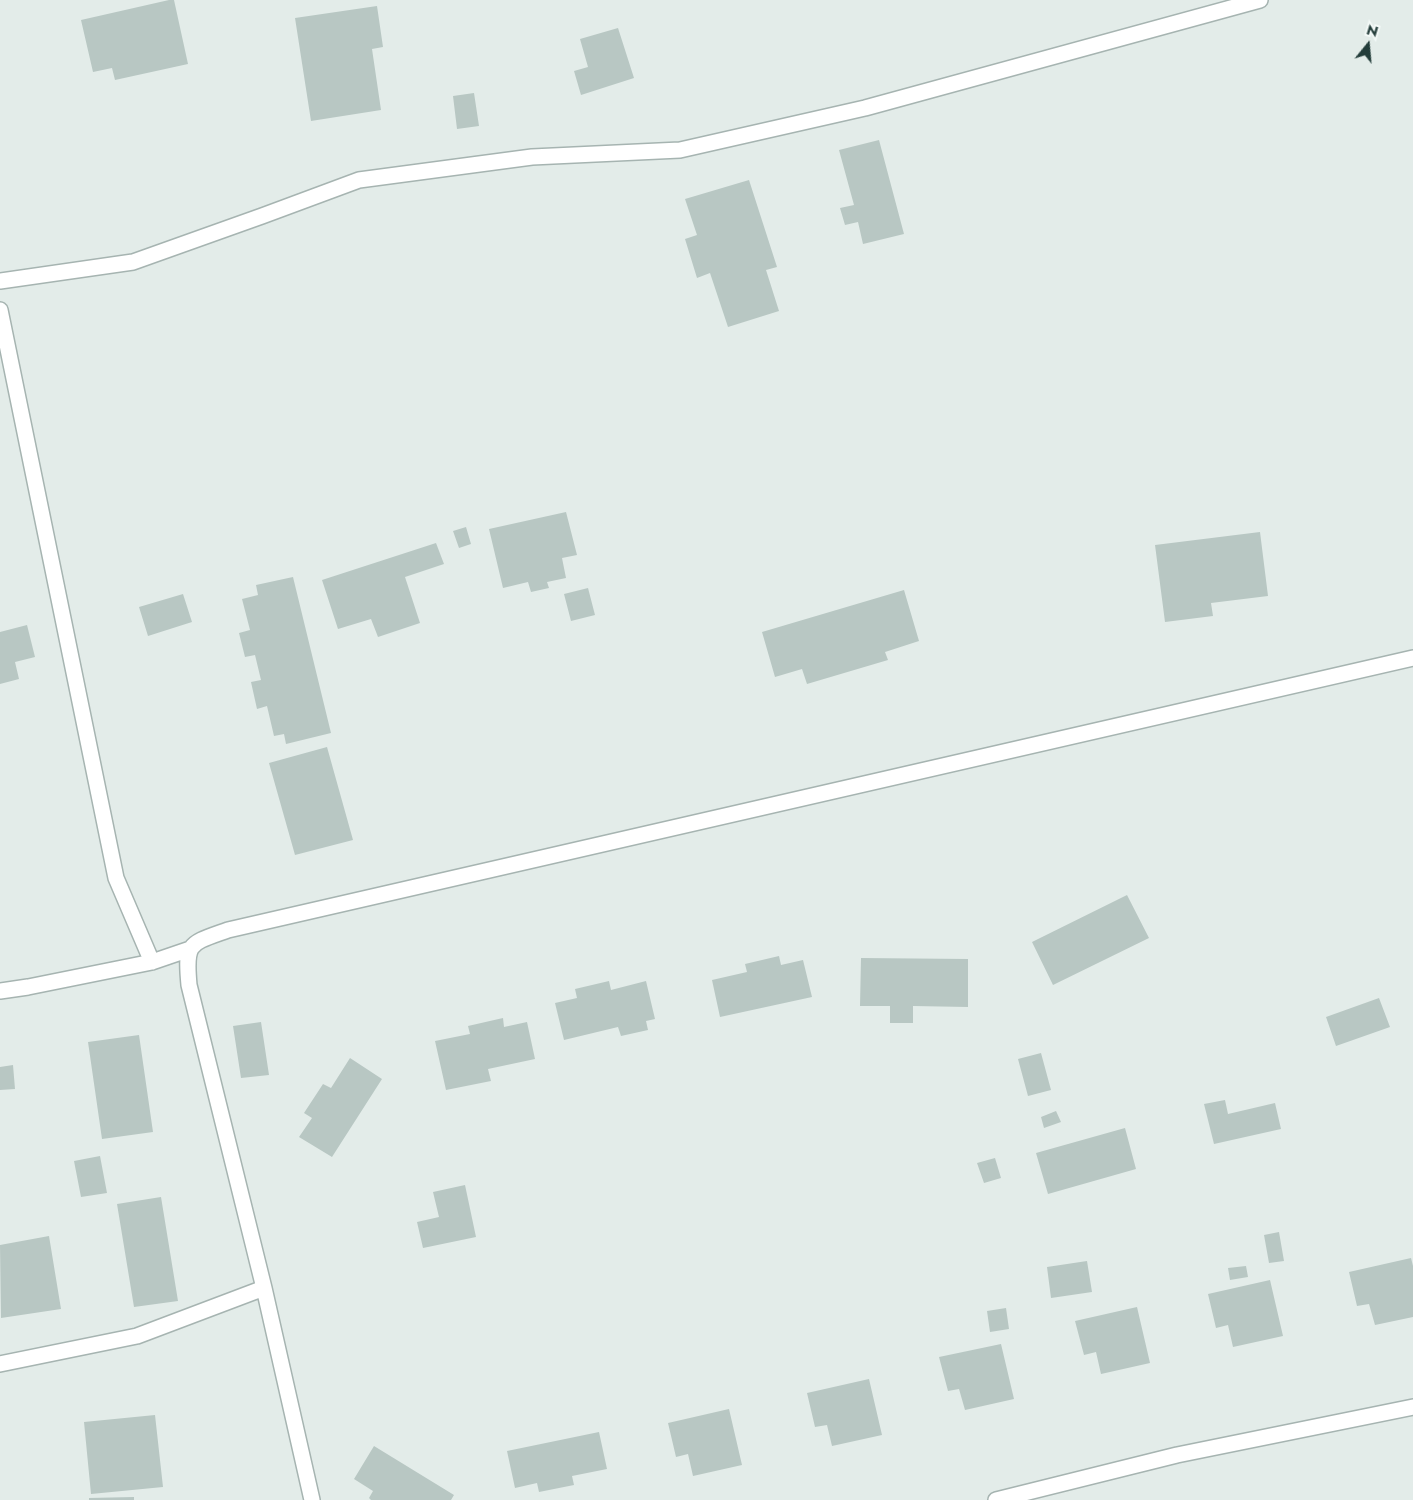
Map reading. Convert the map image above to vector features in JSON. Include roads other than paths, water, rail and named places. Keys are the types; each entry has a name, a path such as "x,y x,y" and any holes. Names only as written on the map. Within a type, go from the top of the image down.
{"street":[{"path":"0,281 133,262 358,180 532,157 680,150 865,108 1260,0"},
{"path":"0,310 116,878 152,962"},
{"path":"0,991 28,988 152,962 190,949 199,940 228,930 1413,658"},
{"path":"190,949 187,961 189,985 264,1288 312,1500"},
{"path":"0,1364 137,1336 264,1288"},
{"path":"996,1500 1177,1454 1413,1407"}]}
